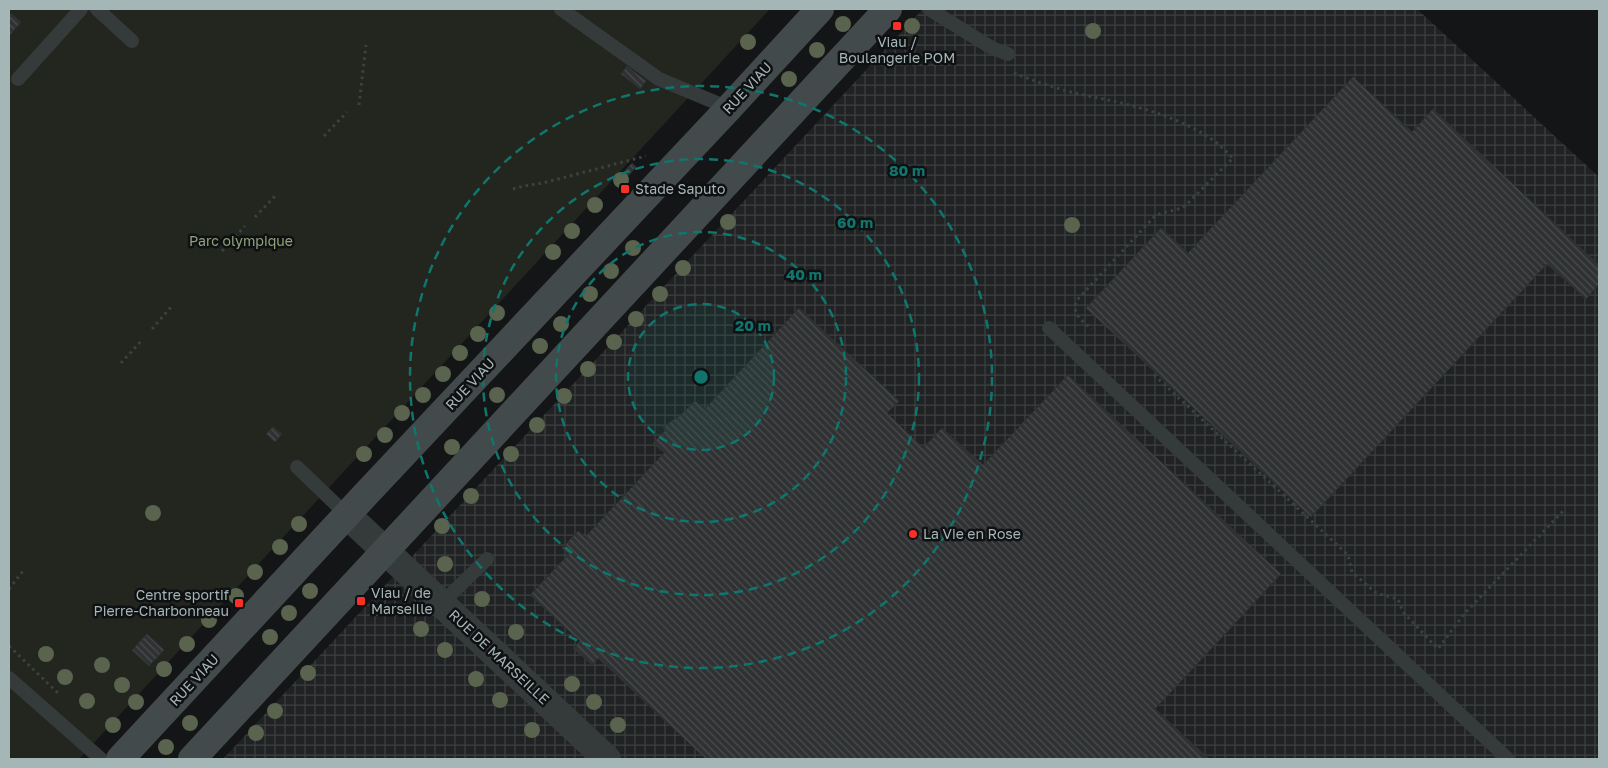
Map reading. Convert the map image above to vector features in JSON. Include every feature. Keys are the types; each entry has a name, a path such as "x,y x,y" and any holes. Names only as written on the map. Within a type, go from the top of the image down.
{"main road":[{"name":"RUE VIAU","path":"120,759 820,9"},
{"path":"192,759 888,9"}],"street":[{"name":"RUE DE MARSEILLE","path":"347,515 608,759"}],"lane":[{"path":"18,78 81,9"},
{"path":"97,9 132,41"},
{"path":"560,9 659,78 729,108"},
{"path":"929,9 992,48 1008,54"},
{"path":"1049,328 1508,759"},
{"path":"297,467 347,515"},
{"path":"442,604 487,559"},
{"path":"9,678 100,759"}],"path":[{"path":"359,105 366,45"},
{"path":"1042,83 1118,101 1162,115 1204,135 1233,158 1180,210 1161,213 1154,217 1077,300 1074,310 1076,315 1092,329"},
{"path":"324,136 347,112"},
{"path":"513,189 652,154"},
{"path":"255,216 276,194"},
{"path":"222,251 245,226"},
{"path":"152,329 171,307"},
{"path":"121,363 142,339"},
{"path":"1154,375 1348,555 1352,572 1376,593 1398,599 1403,612 1438,649 1464,614 1565,509"},
{"path":"9,589 23,571"},
{"path":"9,646 63,698"}],"shaded area":[{"path":"923,9 1417,9 1599,177 1599,759 223,759"}],"green space":[{"name":"Parc olympique","path":"9,9 770,9 79,759 9,759"}],"building":[{"path":"9,12 21,22 9,36"},
{"path":"627,66 646,81 640,89 621,74"},
{"path":"1353,77 1412,132 1433,109 1599,265 1599,284 1586,299 1547,264 1311,517 1086,308 1161,228 1188,253"},
{"path":"632,163 636,167 627,177 623,173"},
{"name":"La Vie en Rose","path":"799,308 899,401 887,413 923,448 942,428 983,465 1068,375 1281,574 1155,709 1209,759 706,759 598,658 592,665 573,648 580,641 530,595 569,554 562,548 578,531 585,537 664,453 653,443 666,430 663,427 681,415 695,401 705,409"},
{"path":"273,427 282,434 275,442 266,434"},
{"path":"147,634 164,650 149,666 132,650"}],"place":[{"name":"Viau / Boulangerie POM","path":"897,26"},
{"name":"Stade Saputo","path":"625,189"},
{"name":"La Vie en Rose","path":"913,534"},
{"name":"Viau / de Marseille","path":"361,601"},
{"name":"Centre sportif Pierre-Charbonneau","path":"239,603"}]}
